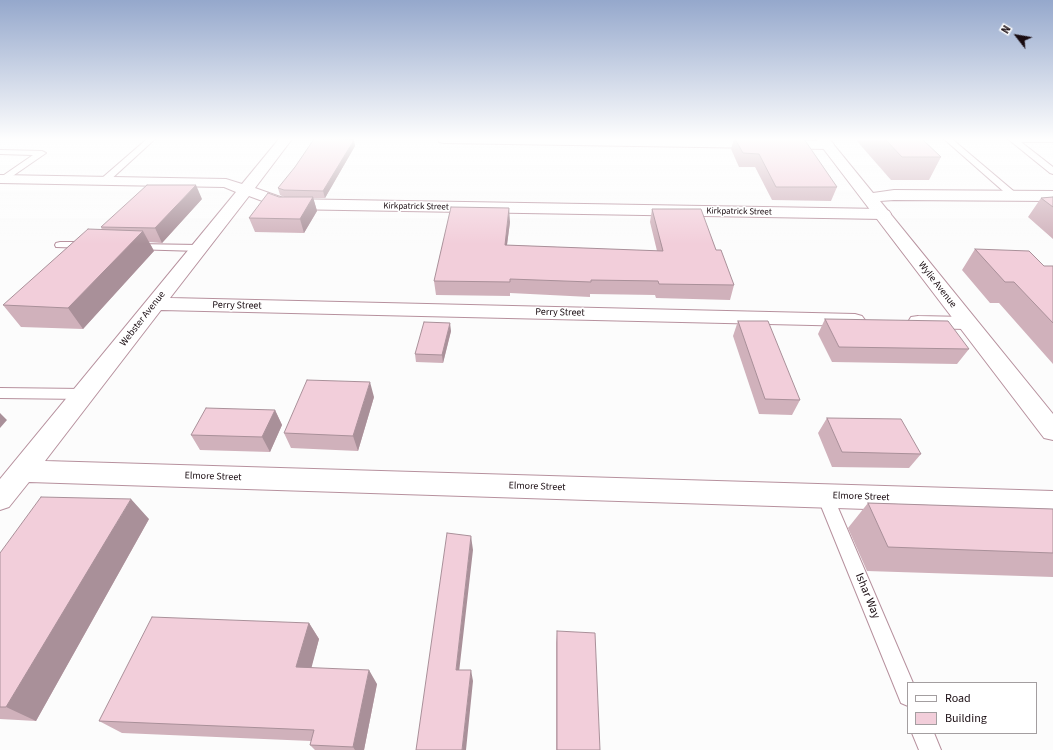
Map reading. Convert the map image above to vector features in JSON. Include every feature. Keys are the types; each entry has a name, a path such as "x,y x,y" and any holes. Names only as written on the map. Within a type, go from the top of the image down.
{"street":[{"name":"Webster Avenue","path":"0,499 258,174"},
{"name":"Wylie Avenue","path":"851,174 966,323 1053,431"},
{"name":"Kirkpatrick Street","path":"2,179 226,183 284,204 883,214"},
{"path":"870,198 894,196 1053,196"},
{"name":"Perry Street","path":"154,304 873,321"},
{"path":"897,321 966,323"},
{"name":"Elmore Street","path":"22,471 1053,503"}],"lane":[{"path":"104,180 111,174"},
{"path":"989,174 1014,196"},
{"path":"60,245 97,246"},
{"path":"126,246 199,248"},
{"path":"0,393 83,394"},
{"name":"Ishar Way","path":"825,496 907,694"},
{"path":"923,734 930,750"}],"building":[{"path":"289,174 333,174 323,191 284,190 278,188"},
{"path":"769,174 828,174 837,187 776,187"},
{"path":"147,185 196,185 155,228 101,227"},
{"path":"268,193 279,197 313,197 300,219 249,218"},
{"path":"1053,197 1053,207 1041,198"},
{"path":"451,207 509,208 505,245 663,251 652,209 701,209 716,250 721,250 734,285 659,284 658,281 591,280 591,282 510,279 510,282 434,281"},
{"path":"88,229 143,231 68,308 3,305"},
{"path":"975,249 1029,251 1044,266 1053,266 1053,323 1014,282 1005,282"},
{"path":"825,319 948,321 969,349 839,347"},
{"path":"738,321 768,321 800,400 765,399"},
{"path":"424,322 450,323 442,355 415,354"},
{"path":"307,380 370,382 353,436 284,433"},
{"path":"206,408 275,410 262,437 191,435"},
{"path":"827,418 901,419 921,454 842,452"},
{"path":"41,497 131,499 6,707 0,707 0,553"},
{"path":"868,503 1053,509 1053,553 888,547"},
{"path":"447,533 471,536 456,670 471,670 462,750 416,750"},
{"path":"152,617 309,623 296,667 369,670 353,747 310,745 314,730 99,721"},
{"path":"557,631 595,633 600,750 557,750"}]}
